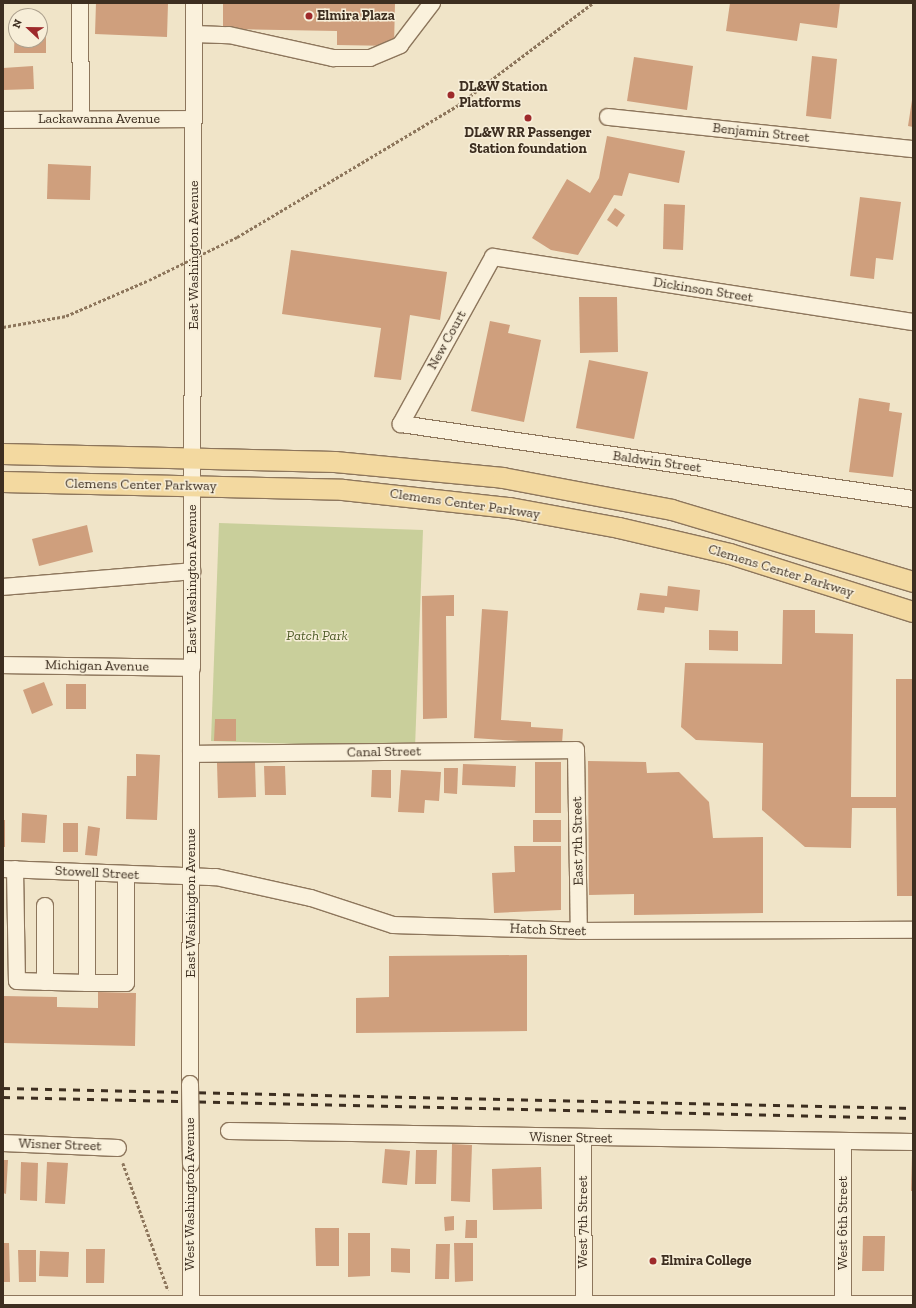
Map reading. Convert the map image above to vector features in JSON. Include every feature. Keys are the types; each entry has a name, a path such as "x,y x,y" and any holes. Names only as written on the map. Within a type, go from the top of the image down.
{"main road":[{"name":"Clemens Center Parkway","path":"3,454 193,458 386,465 503,478 672,510 913,582"},
{"name":"Clemens Center Parkway","path":"3,482 192,486 386,493 543,514 730,554 913,612"}],"street":[{"path":"80,3 81,119"},
{"name":"East Washington Avenue","path":"190,1084 194,3"},
{"path":"194,34 229,35 333,58 370,58 400,45 432,3"},
{"name":"Benjamin Street","path":"608,117 913,149"},
{"name":"Lackawanna Avenue","path":"3,120 194,119"},
{"name":"Dickinson Street","path":"493,257 913,322"},
{"name":"New Court","path":"401,424 493,257"},
{"name":"Baldwin Street","path":"401,424 913,500"},
{"path":"3,587 192,571"},
{"name":"Michigan Avenue","path":"3,664 192,668"},
{"name":"Canal Street","path":"191,754 576,750"},
{"name":"East 7th Street","path":"576,750 579,932"},
{"path":"9,869 9,894 17,981 126,983 126,874"},
{"name":"Stowell Street","path":"9,869 86,873 191,874"},
{"path":"86,873 87,983"},
{"name":"Hatch Street","path":"191,874 252,882 393,925 579,932 913,930"},
{"path":"45,906 45,982"},
{"name":"West Washington Avenue","path":"190,1084 191,1304"},
{"name":"Wisner Street","path":"229,1131 583,1138 913,1142"},
{"name":"West 7th Street","path":"583,1138 584,1305"},
{"name":"West 6th Street","path":"843,1142 843,1305"},
{"name":"Wisner Street","path":"3,1143 118,1148"},
{"path":"3,1304 913,1304"}],"path":[{"path":"3,327 66,316 149,280 237,237 458,106 593,3"},
{"path":"118,1148 168,1290"}],"green space":[{"name":"Patch Park","path":"219,523 423,530 415,748 211,741"}],"building":[{"path":"96,3 168,3 167,37 95,34"},
{"name":"Elmira Plaza","path":"223,3 395,3 394,46 337,45 337,31 223,29"},
{"path":"730,3 840,3 837,28 800,23 797,41 726,31"},
{"path":"14,48 46,48 46,53 14,53"},
{"path":"812,56 837,59 831,119 806,116"},
{"path":"634,57 693,66 687,110 627,101"},
{"path":"33,66 34,89 3,90 3,68"},
{"path":"913,100 913,127 908,126"},
{"path":"607,136 685,151 679,183 629,173 622,196 614,195 578,255 551,250 532,238 567,179 590,193 599,178"},
{"path":"48,164 91,166 90,200 47,199"},
{"path":"860,197 901,202 893,260 876,258 874,279 850,276"},
{"path":"664,204 685,205 683,250 663,249"},
{"path":"615,208 625,215 617,227 607,220"},
{"path":"291,250 447,272 440,320 410,315 401,380 374,377 381,328 282,314"},
{"path":"579,297 617,297 618,352 580,353"},
{"path":"490,321 510,325 508,333 541,340 524,422 471,411"},
{"path":"589,360 648,372 634,439 576,428"},
{"path":"859,398 890,403 889,411 902,413 893,477 849,472"},
{"path":"87,525 93,552 39,566 32,539"},
{"path":"668,586 700,590 698,611 665,607 664,613 637,610 640,593 667,596"},
{"path":"454,595 454,616 446,616 447,718 423,719 422,596"},
{"path":"482,609 508,611 501,720 531,722 531,727 563,729 562,744 474,738"},
{"path":"783,610 815,610 815,633 853,634 851,797 896,797 896,679 913,679 913,896 897,896 896,808 852,808 851,848 805,847 762,810 763,743 696,740 681,727 685,663 782,664"},
{"path":"709,630 738,631 738,651 709,650"},
{"path":"44,682 53,705 32,714 23,690"},
{"path":"66,684 86,684 86,709 66,709"},
{"path":"215,719 236,719 236,741 214,741"},
{"path":"136,754 160,755 157,820 126,819 127,776 136,776"},
{"path":"588,761 646,762 647,773 679,772 709,802 713,838 763,837 763,913 634,915 634,894 589,895"},
{"path":"255,762 256,797 218,798 217,763"},
{"path":"535,762 561,762 561,813 535,813"},
{"path":"463,764 516,766 515,787 462,785"},
{"path":"264,766 285,766 286,795 265,795"},
{"path":"444,768 458,768 457,794 444,793"},
{"path":"372,770 391,770 391,798 371,797"},
{"path":"401,770 441,772 439,801 425,800 424,813 398,812"},
{"path":"22,813 47,815 45,843 21,842"},
{"path":"3,820 5,820 5,847 3,847"},
{"path":"533,820 561,820 561,842 533,842"},
{"path":"63,823 78,823 78,852 63,852"},
{"path":"88,826 100,828 97,856 85,855"},
{"path":"514,846 561,846 561,910 494,913 492,873 515,872"},
{"path":"527,955 527,1031 356,1033 356,998 389,997 389,956"},
{"path":"98,992 136,993 135,1046 3,1043 3,996 57,997 57,1007 98,1008"},
{"path":"452,1144 472,1145 470,1202 451,1201"},
{"path":"385,1149 410,1151 407,1185 382,1183"},
{"path":"416,1150 437,1150 436,1184 415,1184"},
{"path":"912,1155 913,1191 911,1191"},
{"path":"3,1160 8,1160 6,1194 3,1193"},
{"path":"21,1162 38,1163 37,1201 20,1200"},
{"path":"47,1162 68,1163 65,1204 45,1203"},
{"path":"541,1167 542,1209 493,1210 492,1169"},
{"path":"454,1216 454,1230 445,1231 444,1217"},
{"path":"466,1220 477,1220 477,1238 465,1238"},
{"path":"315,1228 339,1228 339,1266 316,1266"},
{"path":"348,1233 370,1233 370,1276 348,1277"},
{"path":"863,1236 885,1236 884,1271 862,1271"},
{"path":"3,1243 9,1243 10,1282 3,1282"},
{"path":"454,1243 473,1243 473,1281 455,1282"},
{"path":"436,1244 450,1244 449,1279 435,1279"},
{"path":"391,1248 410,1249 410,1273 391,1272"},
{"path":"86,1249 105,1249 104,1283 86,1283"},
{"path":"18,1250 36,1250 36,1282 19,1282"},
{"path":"40,1251 69,1252 68,1277 39,1276"}],"railway":[{"path":"3,1088 913,1108"},
{"path":"3,1097 913,1118"}],"place":[{"name":"Elmira Plaza","path":"309,16"},
{"name":"DL&W Station Platforms","path":"451,95"},
{"name":"DL&W RR Passenger Station foundation","path":"528,118"},
{"name":"Elmira College","path":"653,1261"}]}
